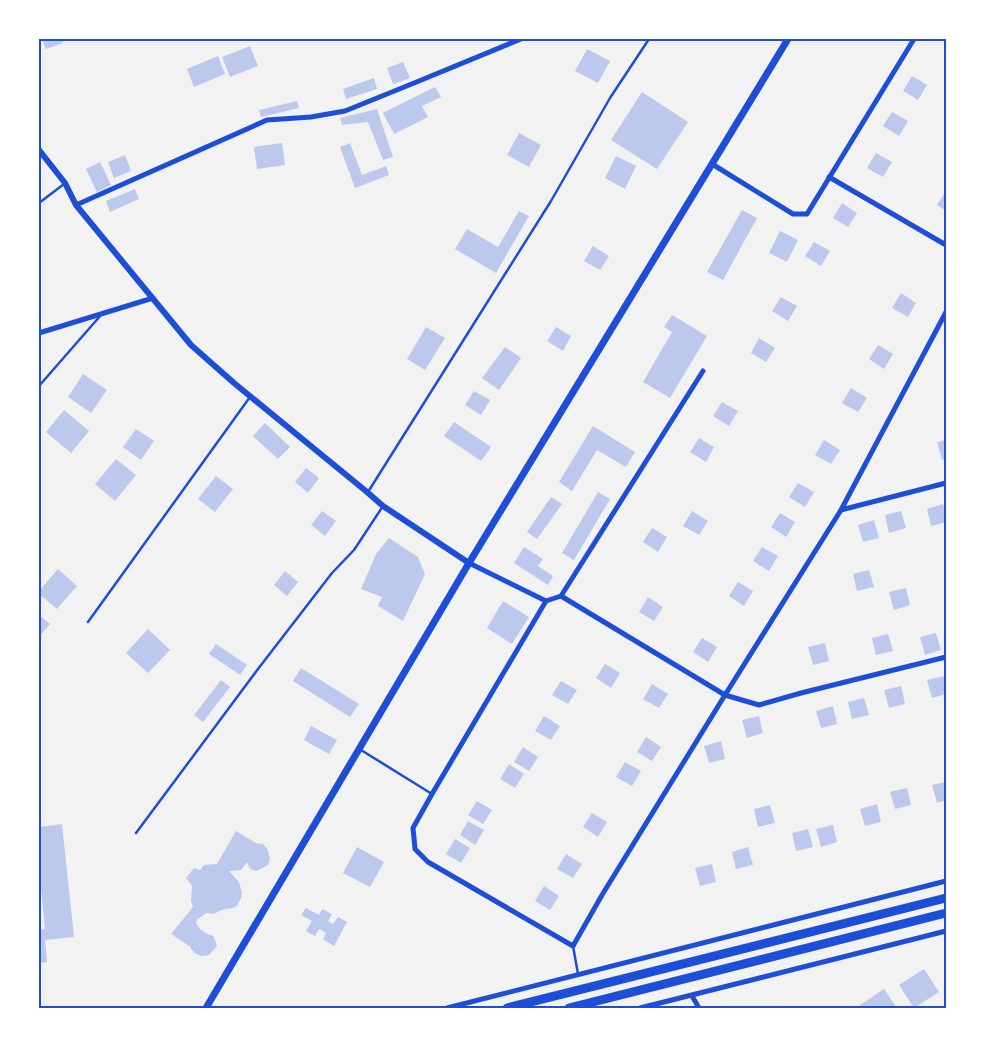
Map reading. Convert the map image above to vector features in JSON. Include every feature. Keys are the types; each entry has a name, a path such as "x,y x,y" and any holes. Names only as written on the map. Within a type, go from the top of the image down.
{"highway":[{"path":"507,1008 946,898"},
{"path":"569,1008 946,913"}],"main road":[{"path":"206,1008 469,563 788,39"}],"street":[{"path":"76,205 267,120 311,117 345,110 419,82 520,39"},
{"path":"712,164 793,214 807,214 914,39"},
{"path":"39,150 65,183 76,205 191,345 383,506 469,563 546,601"},
{"path":"830,177 946,245"},
{"path":"39,332 152,298"},
{"path":"703,371 561,596 546,601 413,828 415,850 428,862 573,946 602,895 725,695 842,510 946,312"},
{"path":"842,510 946,483"},
{"path":"561,596 725,695 759,705 946,657"},
{"path":"446,1008 946,881"},
{"path":"640,1008 946,931"},
{"path":"692,996 699,1008"}],"lane":[{"path":"367,492 551,201 610,98 649,39"},
{"path":"39,203 65,183"},
{"path":"39,386 102,314"},
{"path":"88,622 251,396"},
{"path":"136,834 258,668 332,573 354,550 383,506"},
{"path":"359,749 432,794"},
{"path":"573,946 578,975"}],"building":[{"path":"42,39 62,39 63,43 46,49"},
{"path":"250,46 258,66 230,77 222,57"},
{"path":"587,49 610,61 598,83 575,71"},
{"path":"218,56 225,74 194,87 187,69"},
{"path":"403,62 410,78 393,84 387,68"},
{"path":"912,76 927,85 918,100 903,91"},
{"path":"374,78 377,89 346,99 343,89"},
{"path":"435,87 441,97 422,106 428,117 394,134 383,113"},
{"path":"642,92 688,122 657,169 611,140"},
{"path":"297,101 299,108 261,117 259,110"},
{"path":"377,109 393,157 383,160 368,122 342,125 340,118"},
{"path":"892,112 908,121 899,136 883,126"},
{"path":"519,133 541,145 529,167 507,155"},
{"path":"282,143 285,165 257,169 254,147"},
{"path":"350,143 362,175 386,166 389,175 355,188 340,147"},
{"path":"876,153 892,162 883,177 867,168"},
{"path":"125,155 131,171 114,178 108,162"},
{"path":"616,156 636,166 625,189 605,178"},
{"path":"100,162 111,185 97,192 86,169"},
{"path":"135,189 139,199 110,212 106,201"},
{"path":"946,191 946,211 937,205"},
{"path":"842,203 857,213 848,227 833,218"},
{"path":"742,210 757,218 723,280 707,272"},
{"path":"519,211 529,216 496,273 455,249 467,229 498,247"},
{"path":"780,231 798,240 787,262 769,253"},
{"path":"814,242 830,251 821,266 805,256"},
{"path":"593,246 609,256 600,270 584,261"},
{"path":"901,293 916,303 908,317 892,308"},
{"path":"781,297 797,306 788,321 772,311"},
{"path":"672,315 707,336 670,398 643,382 672,332 664,327"},
{"path":"426,327 445,338 425,370 407,359"},
{"path":"556,327 571,336 563,351 547,341"},
{"path":"759,338 775,348 766,362 751,353"},
{"path":"878,345 893,354 884,369 869,359"},
{"path":"505,347 521,358 499,390 482,378"},
{"path":"83,374 107,390 91,413 68,397"},
{"path":"851,388 867,398 858,412 842,403"},
{"path":"474,391 490,400 481,415 465,405"},
{"path":"722,402 738,411 729,426 713,416"},
{"path":"64,410 89,431 71,453 46,432"},
{"path":"454,422 491,447 481,461 444,436"},
{"path":"265,423 290,447 278,459 253,436"},
{"path":"593,426 635,452 626,467 597,450 572,491 559,482"},
{"path":"136,429 154,441 141,460 123,447"},
{"path":"699,438 714,447 706,462 690,452"},
{"path":"824,440 840,450 831,464 815,455"},
{"path":"946,440 946,459 942,460 937,442"},
{"path":"116,459 136,475 115,501 95,484"},
{"path":"306,468 319,478 308,493 295,482"},
{"path":"216,476 233,489 215,512 198,499"},
{"path":"798,483 814,492 805,507 789,497"},
{"path":"598,492 610,499 574,560 562,553"},
{"path":"551,497 562,504 537,539 527,532"},
{"path":"943,504 946,522 931,526 927,509"},
{"path":"322,511 336,521 325,536 311,525"},
{"path":"692,511 708,521 699,535 683,526"},
{"path":"901,511 906,528 889,533 885,515"},
{"path":"780,513 795,522 786,537 771,527"},
{"path":"874,520 879,538 863,542 858,525"},
{"path":"652,528 667,537 658,552 643,542"},
{"path":"389,538 418,557 425,574 403,621 378,606 382,597 361,589 376,554"},
{"path":"524,547 543,559 538,566 553,576 548,585 514,563"},
{"path":"762,547 778,556 769,571 753,561"},
{"path":"58,569 77,586 57,609 39,594 39,591"},
{"path":"869,570 874,587 857,591 853,574"},
{"path":"285,571 298,582 287,596 274,585"},
{"path":"738,582 753,591 744,606 729,596"},
{"path":"906,588 910,605 894,610 889,592"},
{"path":"648,597 663,607 654,621 639,612"},
{"path":"503,601 529,617 512,644 487,628"},
{"path":"39,615 50,624 39,637"},
{"path":"148,629 170,650 148,673 126,653"},
{"path":"936,633 941,650 925,655 920,637"},
{"path":"888,634 893,651 876,655 872,638"},
{"path":"702,638 717,647 708,662 693,652"},
{"path":"825,643 829,661 813,665 808,647"},
{"path":"216,644 247,665 240,675 209,654"},
{"path":"605,664 620,673 611,688 596,678"},
{"path":"301,668 359,704 350,717 293,681"},
{"path":"944,676 946,694 932,698 927,680"},
{"path":"221,680 230,687 203,722 194,715"},
{"path":"561,681 577,690 568,704 552,695"},
{"path":"652,684 668,694 659,708 643,699"},
{"path":"901,686 905,704 889,708 884,690"},
{"path":"864,698 869,715 852,719 848,702"},
{"path":"833,706 837,724 821,728 816,711"},
{"path":"544,716 560,726 551,740 535,731"},
{"path":"759,716 763,733 747,738 742,720"},
{"path":"311,726 337,740 329,754 304,740"},
{"path":"646,737 661,747 652,761 637,752"},
{"path":"721,741 725,759 709,763 704,746"},
{"path":"523,747 538,757 529,771 514,762"},
{"path":"625,762 641,771 632,786 616,777"},
{"path":"509,764 524,774 515,788 500,779"},
{"path":"946,782 946,800 937,803 932,785"},
{"path":"907,788 911,805 895,809 890,792"},
{"path":"477,801 492,810 483,824 468,815"},
{"path":"877,804 881,822 865,826 860,809"},
{"path":"770,805 775,823 758,827 754,809"},
{"path":"592,813 607,822 598,837 583,827"},
{"path":"468,821 484,830 475,845 460,835"},
{"path":"62,824 74,937 45,940 47,962 39,963 39,930 45,929 39,869 39,827"},
{"path":"833,825 837,842 821,847 816,829"},
{"path":"808,829 813,847 796,851 792,833"},
{"path":"236,831 256,843 263,844 268,850 270,859 268,865 257,871 250,869 247,862 241,870 229,871 239,882 242,893 241,898 237,906 233,908 221,910 214,914 206,913 198,919 197,925 200,929 214,937 217,946 209,955 201,956 171,934 193,907 191,901 192,886 186,878 194,868 200,870 204,865 217,864"},
{"path":"455,839 470,848 461,863 446,854"},
{"path":"357,847 384,862 370,887 343,873"},
{"path":"748,847 753,865 736,869 732,852"},
{"path":"566,854 582,864 573,878 557,869"},
{"path":"712,864 716,882 700,886 695,868"},
{"path":"544,886 559,896 550,910 535,901"},
{"path":"306,908 319,915 322,909 332,914 328,921 333,924 338,917 347,922 334,946 323,939 326,933 319,929 315,936 306,931 312,921 301,915"},
{"path":"924,969 939,992 914,1008 899,985"},
{"path":"884,989 897,1008 862,1008 860,1005"}]}
